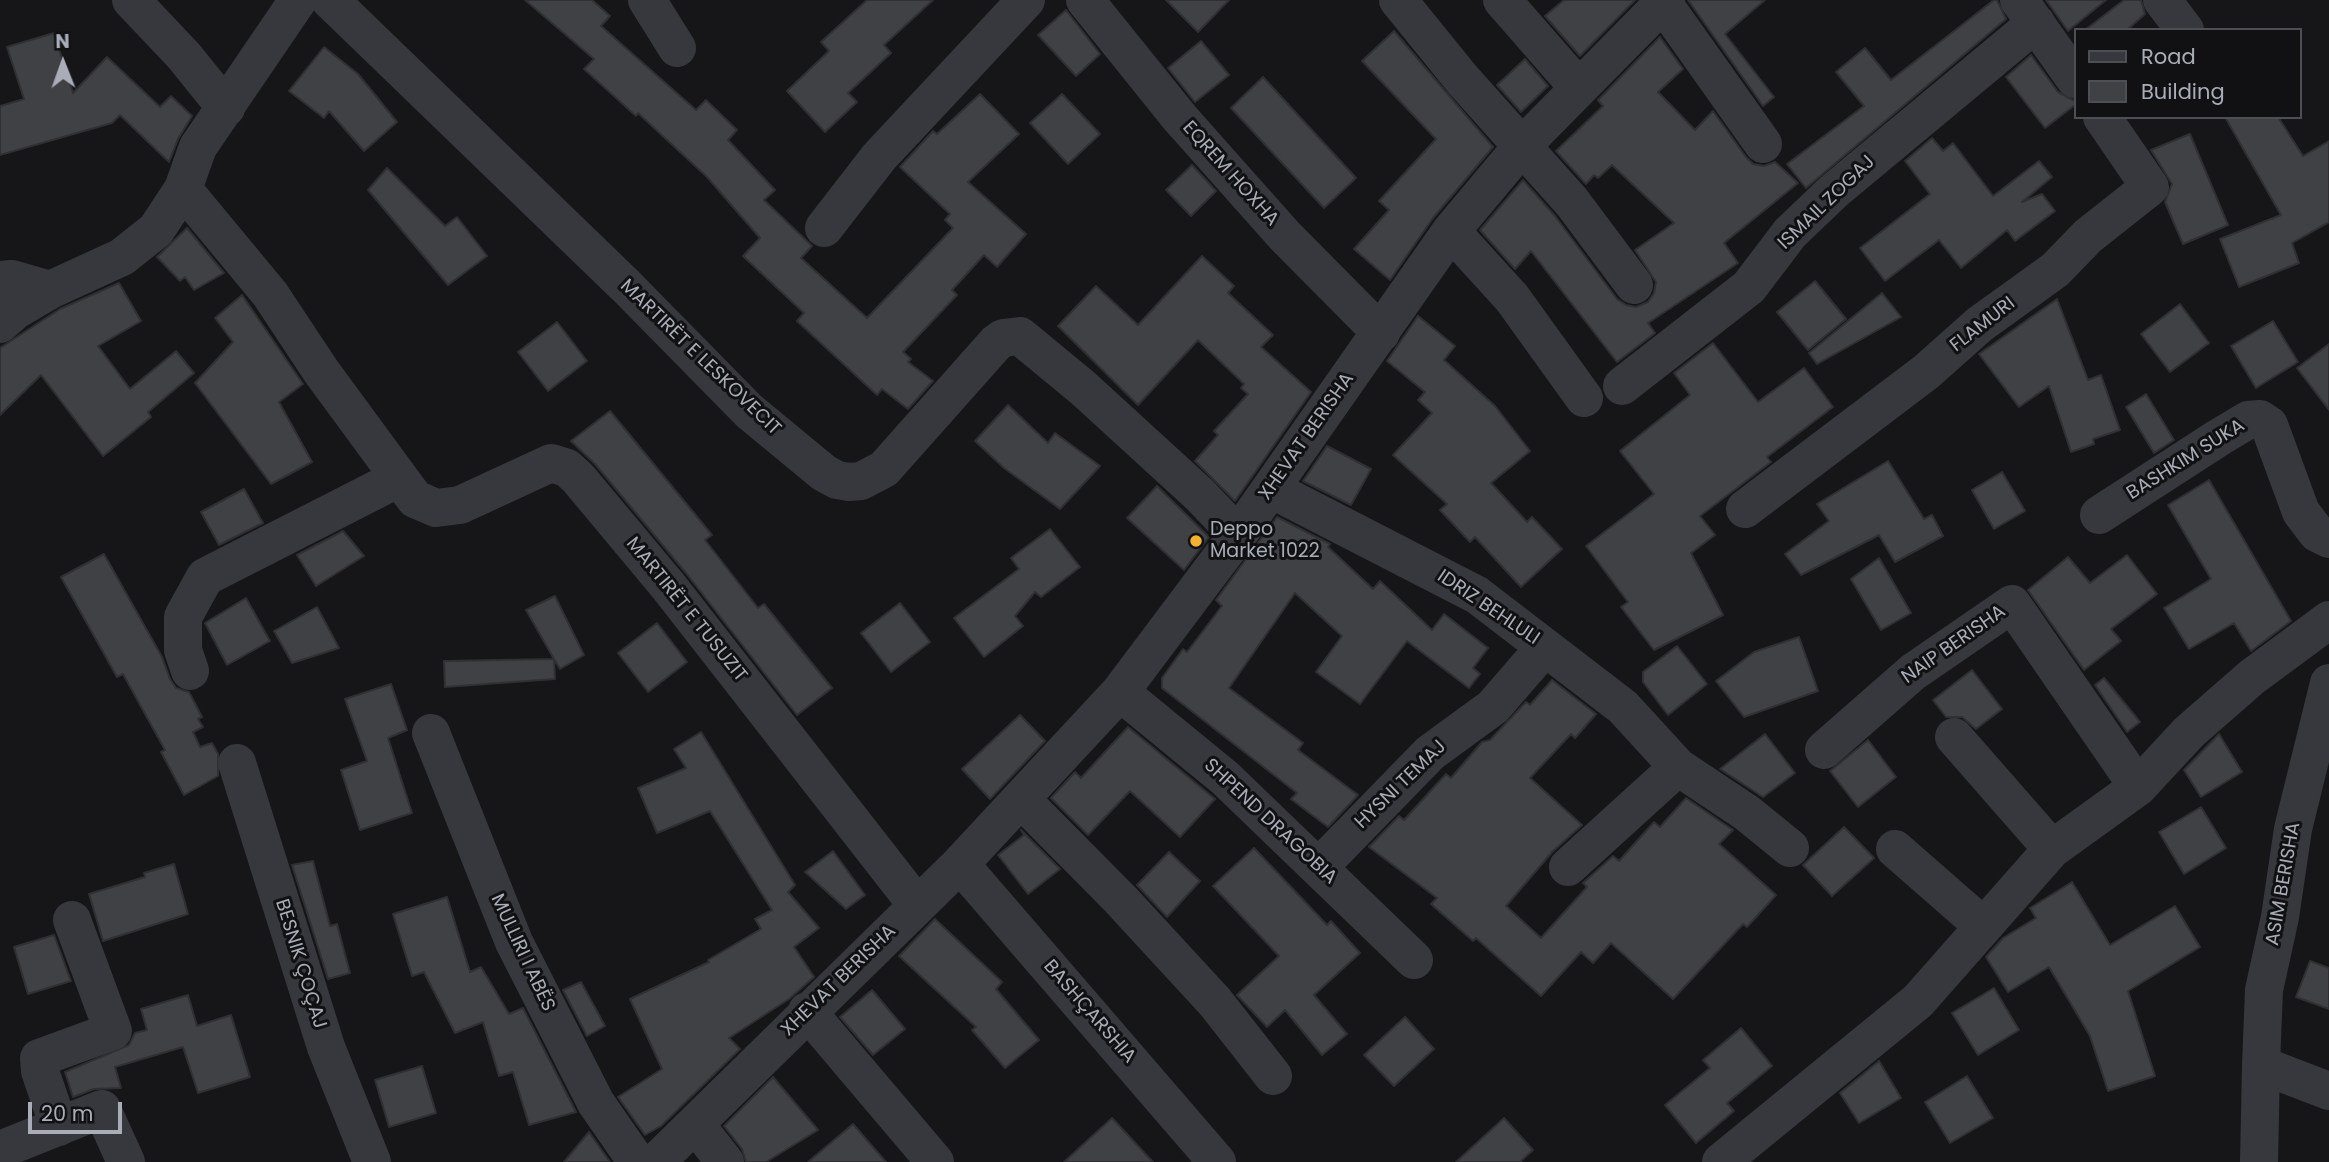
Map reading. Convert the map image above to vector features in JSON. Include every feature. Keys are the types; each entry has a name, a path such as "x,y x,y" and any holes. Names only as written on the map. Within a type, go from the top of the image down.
{"street":[{"path":"131,0 184,57 226,108"},
{"path":"0,324 50,290 122,257 156,230 183,189 198,147 298,0"},
{"name":"MARTIRËT E LESKOVECIT","path":"330,0 626,286 749,411 830,477 849,482 861,481 884,468 996,343 1003,338 1020,336 1200,495 1238,535"},
{"path":"647,0 677,48"},
{"path":"824,228 878,157 1026,0"},
{"path":"1398,0 1462,79 1572,202 1634,285"},
{"path":"1502,0 1577,87"},
{"path":"2162,0 2183,28"},
{"name":"EQREM HOXHA","path":"1090,2 1181,118 1266,216 1381,333"},
{"name":"XHEVAT BERISHA","path":"656,1162 696,1125 807,1011 960,864 1120,692 1238,535 1451,231 1523,145 1577,87 1665,2 1763,144"},
{"path":"2028,11 2074,78"},
{"name":"ISMAIL ZOGAJ","path":"1622,386 1749,287 1790,233 2028,11"},
{"name":"FLAMURI","path":"1745,509 1926,372 1980,324 2055,270 2088,236 2150,187 2103,119"},
{"name":"MARTIRËT E TUSUZIT","path":"183,189 270,294 415,499 436,508 460,505 551,463 567,468 669,587 917,905"},
{"path":"1451,231 1512,298 1584,398"},
{"path":"0,280 12,279 50,290"},
{"name":"BASHKIM SUKA","path":"2099,515 2248,420 2260,419 2269,425 2301,512 2317,533 2329,539"},
{"path":"190,671 183,650 183,617 205,577 399,478"},
{"name":"IDRIZ BEHLULI","path":"1271,489 1476,595 1623,708 1678,768 1747,813 1790,848"},
{"name":"NAIP BERISHA","path":"1824,750 1913,672 2012,604 2138,787"},
{"path":"1721,1162 1917,1001 2052,849 2138,787 2198,724 2252,677 2329,620"},
{"name":"HYSNI TEMAJ","path":"1319,867 1430,753 1493,707 1545,647"},
{"name":"SHPEND DRAGOBIA","path":"1120,692 1225,778 1414,960"},
{"name":"ASIM BERISHA","path":"2259,1162 2264,990 2280,917 2293,829 2326,699"},
{"name":"MULLIRI I ABËS","path":"431,733 514,942 596,1103 637,1162"},
{"path":"1954,737 2052,849"},
{"name":"BESNIK ÇOÇAJ","path":"237,763 326,1047 372,1162"},
{"path":"1568,867 1678,768"},
{"path":"1021,800 1121,900 1206,992 1273,1076"},
{"path":"1895,849 1983,926"},
{"name":"BASHÇARSHIA","path":"960,864 1217,1162"},
{"path":"59,1127 40,1071 39,1058 113,1031 72,920"},
{"path":"807,1011 935,1162"},
{"path":"2262,1065 2329,1091"},
{"path":"0,1150 102,1109 126,1162"},
{"path":"696,1125 725,1162"}],"building":[{"path":"525,0 592,0 610,16 601,26 696,110 706,100 737,130 728,140 775,190 764,200 812,246 801,258 867,318 953,228 945,220 950,214 900,167 933,131 937,134 980,94 1019,134 968,182 1026,234 997,267 984,255 952,290 957,295 903,352 911,359 908,362 933,381 908,409 882,389 877,395 797,321 804,313 743,256 760,238 707,177 638,113 636,116 584,69 594,59"},
{"path":"867,0 933,0 884,45 891,53 848,93 857,102 825,132 787,91 829,51 821,42"},
{"path":"1166,0 1229,0 1198,32"},
{"path":"1564,0 1635,0 1580,56 1545,16"},
{"path":"1688,0 1765,0 1725,34 1774,97 1763,106"},
{"path":"1997,0 2006,19 1806,188 1787,164 1864,106 1836,72 1865,48 1891,80"},
{"path":"2046,0 2106,0 2068,31"},
{"path":"2124,0 2141,0 2145,14 2129,28 2088,28"},
{"path":"1066,10 1100,54 1076,76 1038,35"},
{"path":"1394,31 1493,147 1433,218 1390,280 1354,249 1389,210 1379,201 1436,139 1362,61"},
{"path":"54,33 73,93 107,57 160,107 171,96 192,116 178,139 169,162 120,115 112,123 0,155 0,106 24,99 7,47"},
{"path":"1660,37 1683,69 1658,92 1695,130 1713,111 1753,164 1764,166 1775,162 1798,183 1724,243 1738,263 1648,323 1655,333 1617,362 1531,251 1515,269 1480,230 1523,180 1555,216 1617,299 1636,307 1648,302 1654,293 1656,282 1635,250 1674,223 1612,165 1598,178 1594,175 1586,184 1556,151 1603,106 1598,100"},
{"path":"1201,41 1229,75 1195,102 1168,68"},
{"path":"324,47 358,74 397,122 364,151 329,111 324,118 289,91"},
{"path":"2031,55 2058,92 2074,100 2074,106 2045,128 2006,77"},
{"path":"1525,59 1548,86 1521,112 1497,85"},
{"path":"1263,77 1356,178 1324,208 1231,108"},
{"path":"1062,94 1100,134 1068,164 1030,123"},
{"path":"2226,119 2279,119 2303,156 2329,141 2329,222 2292,243 2299,263 2239,287 2220,239 2281,215"},
{"path":"2190,134 2228,225 2183,244 2165,202 2172,184 2151,150"},
{"path":"1932,138 1943,151 1953,143 1993,196 2039,161 2052,177 2022,202 2042,194 2055,211 2015,241 2007,230 1961,268 1939,240 1885,281 1860,248 1930,194 1905,161"},
{"path":"1192,165 1216,191 1191,216 1166,190"},
{"path":"387,168 445,226 457,217 487,256 448,285 368,190"},
{"path":"187,228 224,273 194,290 185,277 180,281 157,257"},
{"path":"1202,256 1234,286 1228,293 1273,335 1261,347 1311,392 1235,501 1195,461 1218,435 1214,431 1248,394 1241,388 1244,384 1198,340 1138,405 1058,326 1096,286 1138,325"},
{"path":"1815,281 1846,319 1808,350 1777,312"},
{"path":"119,283 141,321 98,346 130,389 176,351 194,373 148,412 151,417 103,456 41,375 0,415 0,348 60,309"},
{"path":"1882,293 1901,317 1817,364 1809,353"},
{"path":"242,295 303,384 279,402 312,462 271,484 195,383 233,342 215,318"},
{"path":"2057,299 2088,380 2101,375 2120,430 2093,439 2094,444 2071,452 2049,386 2019,407 1979,354"},
{"path":"2180,304 2209,343 2170,372 2141,334"},
{"path":"1418,316 1455,346 1444,360 1495,406 1530,451 1491,483 1527,522 1532,517 1562,549 1521,587 1475,537 1470,542 1440,510 1447,504 1393,455 1432,413 1418,400 1425,392 1387,361"},
{"path":"2273,321 2298,362 2256,388 2231,346"},
{"path":"557,322 587,361 548,391 518,352"},
{"path":"1713,343 1758,402 1804,368 1833,407 1767,457 1771,462 1700,516 1715,535 1691,553 1723,615 1654,650 1621,607 1628,602 1586,546 1654,494 1620,451 1690,395 1674,373"},
{"path":"2329,344 2329,410 2297,368"},
{"path":"2146,394 2174,440 2154,453 2126,407"},
{"path":"1008,405 1048,443 1055,433 1100,466 1060,509 1004,468 975,441"},
{"path":"610,411 712,535 705,540 758,608 764,604 832,688 797,715 686,573 595,464 571,441"},
{"path":"1327,446 1371,469 1351,505 1303,481"},
{"path":"1888,461 1924,519 1932,515 1943,536 1895,562 1879,535 1801,575 1785,554 1829,521 1817,504"},
{"path":"2002,472 2025,511 1994,529 1972,490"},
{"path":"2209,480 2291,621 2251,651 2234,623 2189,649 2164,608 2211,579 2168,505"},
{"path":"1157,486 1209,537 1184,570 1127,518"},
{"path":"244,489 263,523 219,545 201,512"},
{"path":"1277,517 1330,544 1328,547 1373,589 1380,581 1432,630 1444,614 1488,648 1473,668 1480,674 1469,688 1407,641 1360,704 1316,672 1342,636 1295,593 1229,688 1303,743 1298,750 1358,795 1328,827 1291,799 1297,793 1162,688 1162,678 1183,649 1187,652 1222,606 1216,600"},
{"path":"1050,529 1080,567 1041,597 1035,592 1015,616 1023,626 984,657 954,618 1019,569 1011,558"},
{"path":"343,531 364,556 316,586 297,555"},
{"path":"104,554 162,657 170,679 176,688 189,692 202,717 198,719 203,727 193,732 200,747 212,743 218,754 218,776 184,795 161,752 165,750 123,674 117,677 61,577"},
{"path":"2127,555 2157,594 2111,629 2121,641 2084,670 2028,590 2068,557 2090,583"},
{"path":"1879,558 1911,613 1881,630 1851,579"},
{"path":"555,596 584,655 560,669 526,610"},
{"path":"246,598 270,641 227,665 205,623"},
{"path":"900,603 930,642 891,672 861,633"},
{"path":"317,607 339,648 292,663 274,631"},
{"path":"657,623 687,662 648,692 618,653"},
{"path":"1799,637 1818,691 1744,717 1716,681 1754,652"},
{"path":"1677,646 1707,684 1668,715 1643,682 1643,672"},
{"path":"554,659 555,679 445,687 444,661"},
{"path":"1972,670 2002,709 1976,729 1962,717 1946,717 1933,700"},
{"path":"2104,678 2140,722 2127,732 2095,685"},
{"path":"1552,680 1596,714 1575,738 1571,734 1530,778 1582,825 1553,851 1506,906 1541,938 1587,887 1583,883 1613,856 1619,861 1654,822 1660,827 1686,798 1733,830 1719,844 1776,895 1747,927 1743,924 1673,999 1611,943 1593,963 1581,952 1541,996 1476,938 1473,941 1431,904 1437,898 1369,847 1399,816 1404,820 1446,774 1451,778 1482,742 1490,740 1526,702 1530,705"},
{"path":"391,684 407,730 388,738 412,813 360,830 341,770 367,761 345,699"},
{"path":"1020,715 1045,741 990,799 962,769"},
{"path":"1128,727 1215,799 1180,837 1130,791 1088,835 1051,798 1075,772 1081,778"},
{"path":"701,732 795,885 788,892 819,928 794,947 814,977 789,999 729,1038 740,1049 661,1126 645,1135 618,1097 662,1069 630,999 709,962 708,960 761,929 755,919 772,910 710,811 657,833 638,788 686,768 674,749"},
{"path":"1765,734 1795,773 1763,797 1720,769"},
{"path":"2219,734 2242,772 2201,797 2184,770"},
{"path":"1868,740 1896,777 1858,807 1830,771"},
{"path":"2201,807 2226,848 2184,874 2159,832"},
{"path":"1844,827 1874,858 1832,896 1803,865"},
{"path":"1021,830 1060,869 1028,894 998,855 1024,835"},
{"path":"1254,848 1327,925 1331,921 1360,953 1314,995 1347,1034 1322,1055 1285,1010 1267,1027 1237,995 1279,956 1213,886"},
{"path":"833,851 865,895 846,909 805,872"},
{"path":"1169,852 1200,881 1167,917 1137,885"},
{"path":"313,861 330,926 337,924 350,973 328,979 292,865"},
{"path":"174,864 188,914 103,941 89,894 145,877 144,873"},
{"path":"2072,882 2110,945 2175,906 2200,947 2128,991 2155,1076 2108,1091 2090,1036 2049,967 2008,992 1986,957 2003,938 2036,918 2030,908"},
{"path":"447,897 470,972 481,967 509,1014 523,1008 576,1112 529,1125 513,1072 499,1076 483,1022 455,1033 424,972 412,976 393,914"},
{"path":"935,919 1002,982 996,989 1039,1040 1005,1068 972,1030 976,1027 899,956"},
{"path":"54,935 71,981 28,994 14,947"},
{"path":"2310,961 2329,968 2329,1009 2296,997"},
{"path":"581,982 605,1026 587,1036 563,990"},
{"path":"1994,988 2019,1030 1978,1055 1952,1013"},
{"path":"872,990 905,1029 873,1055 840,1017"},
{"path":"188,995 197,1026 231,1015 250,1077 198,1093 183,1047 115,1067 121,1088 94,1089 73,1097 65,1072 129,1045 135,1033 147,1030 141,1009"},
{"path":"1405,1017 1434,1049 1394,1086 1364,1055"},
{"path":"1741,1028 1772,1066 1727,1103 1734,1111 1696,1143 1665,1105 1710,1068 1703,1060"},
{"path":"1879,1061 1901,1098 1859,1123 1840,1093"},
{"path":"422,1066 436,1113 389,1127 375,1080"},
{"path":"1967,1076 1993,1118 1950,1143 1925,1102"},
{"path":"773,1077 818,1130 766,1162 746,1162 742,1149 724,1126"},
{"path":"1112,1118 1153,1162 1064,1162"},
{"path":"1504,1118 1533,1150 1520,1162 1456,1162"},
{"path":"853,1124 886,1162 808,1162"},
{"path":"589,1132 610,1162 564,1162"}],"place":[{"name":"Deppo Market 1022","path":"1196,541"}]}
